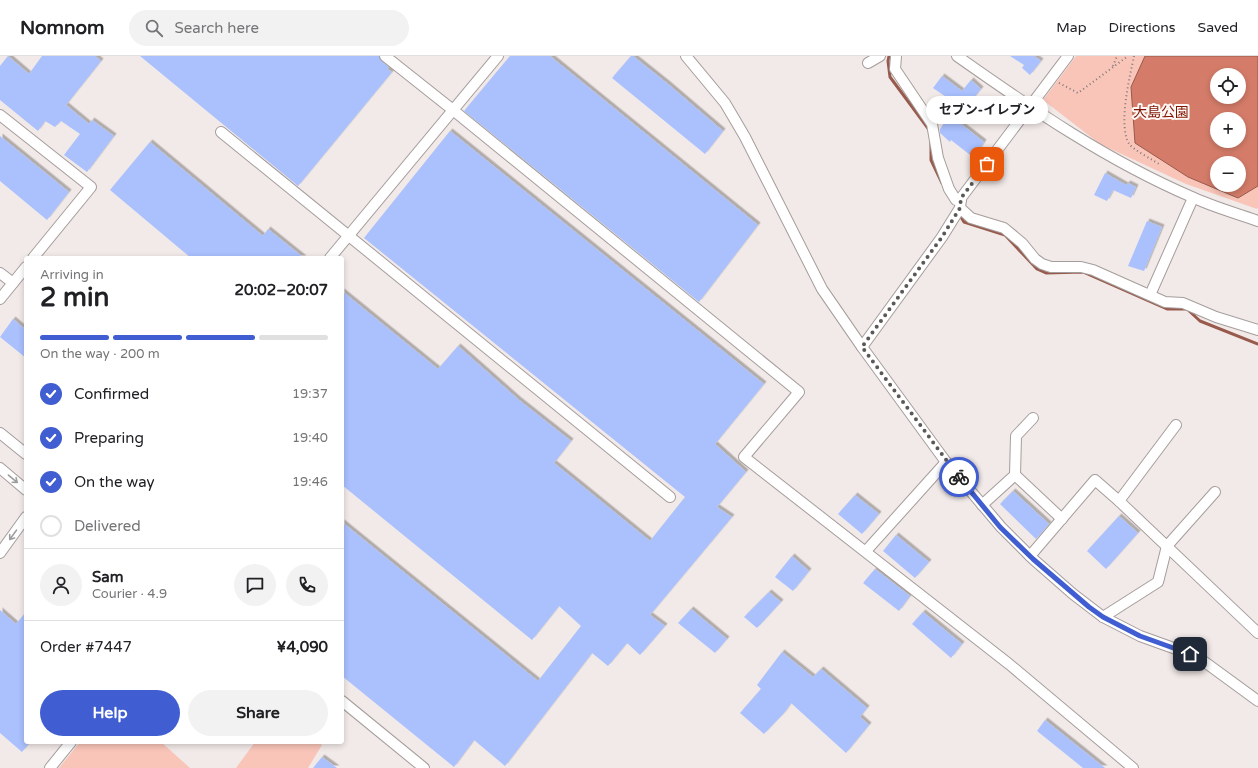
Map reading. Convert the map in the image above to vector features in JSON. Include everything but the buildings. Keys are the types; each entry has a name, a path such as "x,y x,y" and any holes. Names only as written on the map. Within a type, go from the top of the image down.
{"street":[{"path":"384,56 453,110 799,392 744,457 866,550 1010,664 1133,768"},
{"path":"332,256 498,56"},
{"path":"686,56 724,103 745,137 822,289 862,347 946,462 1000,527 1073,594 1103,617 1140,636 1190,654 1202,660 1258,701"},
{"path":"868,63 880,56"},
{"path":"896,56 895,69 932,124 938,158 949,189 960,206 971,218 1004,228 1022,243 1035,259 1042,264 1051,267 1081,267 1093,270 1150,294 1165,302 1183,303 1216,317 1258,330"},
{"path":"957,56 1030,107 1098,150 1193,198 1257,218"},
{"path":"970,65 976,56"},
{"path":"862,347 938,243 954,218 960,206 961,198 1068,56"},
{"path":"0,115 91,186 35,256"},
{"path":"222,132 670,497"},
{"path":"1150,294 1193,198"},
{"path":"0,299 24,269"},
{"path":"0,273 13,283"},
{"path":"982,505 1015,475 1016,436 1033,418"},
{"path":"1119,501 1176,425"},
{"path":"0,433 24,452"},
{"path":"866,550 946,462"},
{"path":"0,468 24,488"},
{"path":"1015,475 1062,519"},
{"path":"1030,556 1095,480 1258,633"},
{"path":"1103,617 1158,582 1167,546 1215,492"},
{"path":"0,553 24,520"},
{"path":"344,703 424,768"},
{"path":"50,768 69,744"}],"path":[{"path":"1112,68 1118,56"},
{"path":"1051,78 1078,93 1128,56"},
{"path":"1134,56 1125,100 1124,130 1130,146 1159,164"}],"green space":[{"name":"大島公園","path":"1076,56 1258,56 1257,209 1186,184 1100,144 1043,100"},
{"path":"78,744 163,744 190,768 59,768"},
{"path":"254,744 322,745 308,768 236,768"}],"shaded area":[{"path":"1145,56 1258,56 1258,186 1238,198 1224,192 1246,192 1246,156 1210,156 1210,186 1188,177 1135,143 1131,87"}],"waterway":[{"path":"889,56 888,61 890,77 930,131"},
{"path":"931,142 931,160 942,183"},
{"path":"959,214 964,222 1005,235 1037,269 1046,273 1083,272 1167,309 1187,309 1200,321 1258,344"}],"way so far":[{"path":"959,477 946,462 862,347 942,237 960,208 961,198 987,164"}],"place":[{"name":"セブン-イレブン","path":"987,164"}],"route":[{"path":"959,477 1000,527 1033,559 1089,607 1122,628 1157,643 1190,654"}]}
